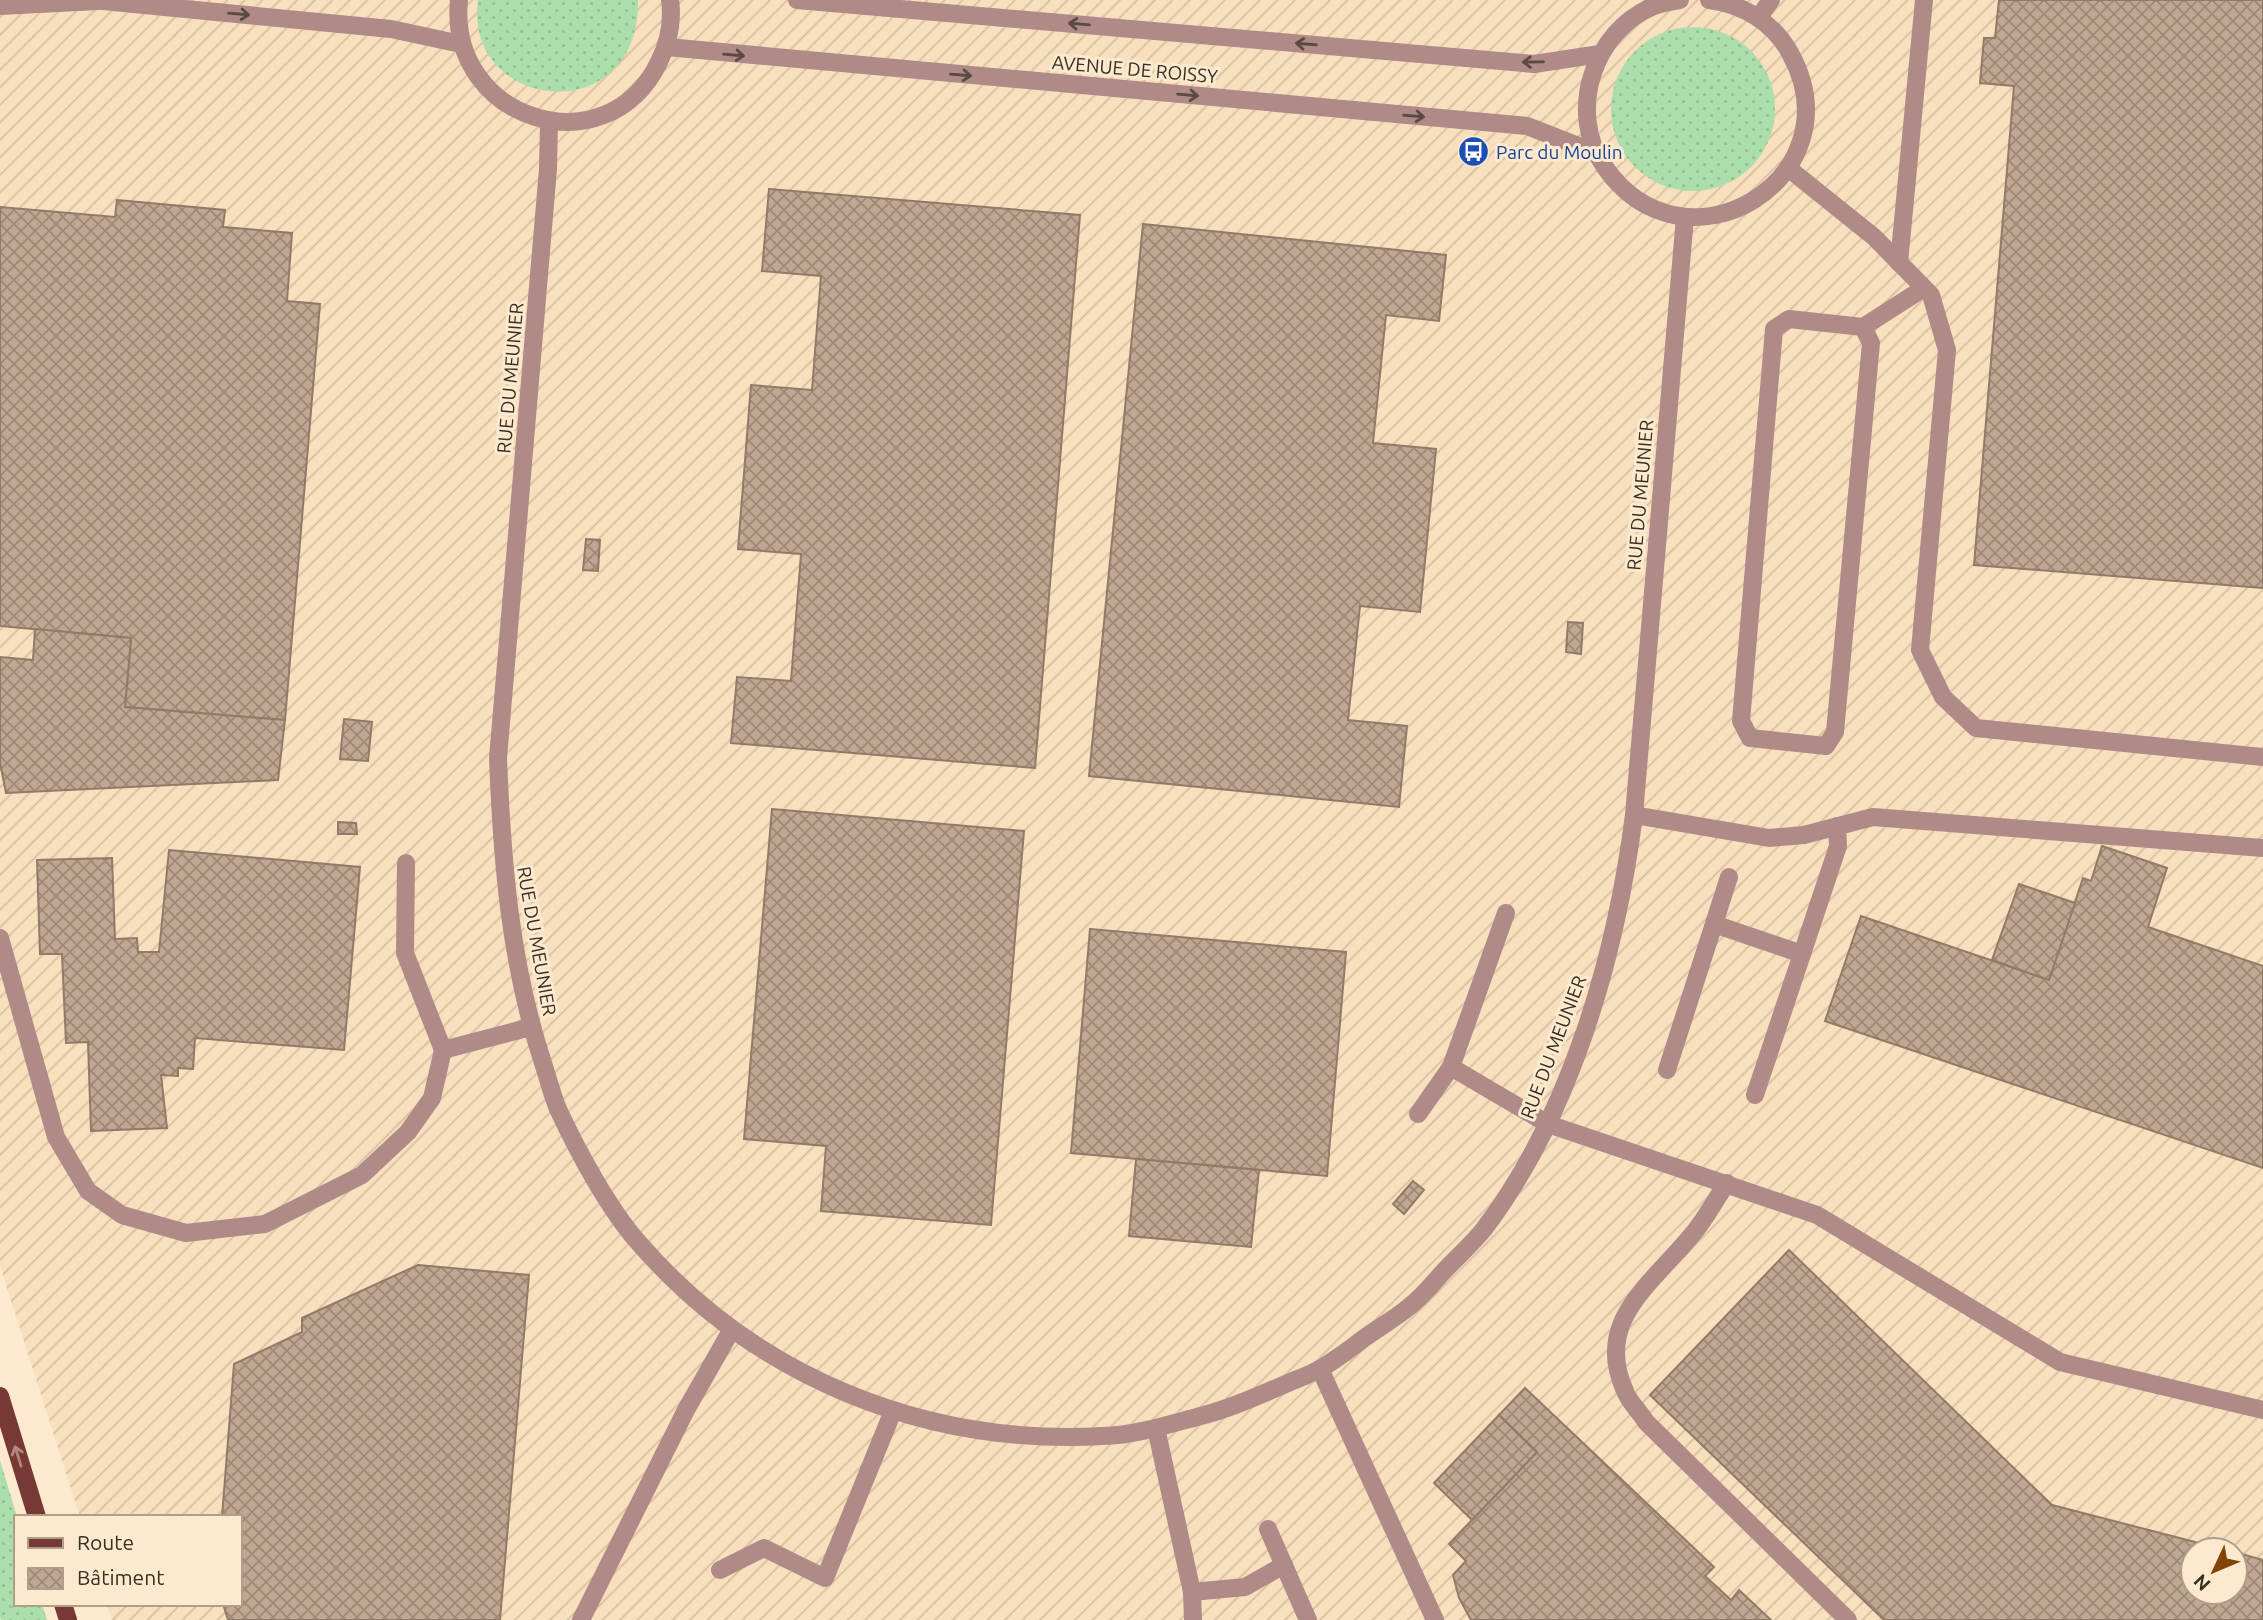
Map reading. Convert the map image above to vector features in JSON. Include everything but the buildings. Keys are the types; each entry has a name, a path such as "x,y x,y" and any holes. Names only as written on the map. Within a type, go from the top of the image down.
{"main road":[{"path":"0,1396 36,1515"}],"street":[{"path":"0,6 95,0 391,29 461,44"},
{"path":"459,0 457,18 461,44 473,72 494,96 519,112 549,121 579,121 608,113 633,97 653,75 667,47 671,28 670,0"},
{"name":"AVENUE DE ROISSY","path":"797,0 1534,64 1600,54"},
{"path":"1680,0 1654,6 1623,25 1600,54 1588,86 1587,120 1596,153 1617,184 1648,207 1685,217 1715,216 1743,208 1769,191 1788,168 1802,138 1806,104 1800,70 1783,40 1759,17 1725,2 1709,0"},
{"path":"1759,17 1771,0"},
{"path":"1899,263 1924,0"},
{"name":"AVENUE DE ROISSY","path":"667,47 1527,126 1596,153"},
{"name":"RUE DU MEUNIER","path":"549,121 547,182 498,758 501,853 515,954 531,1027 557,1106 591,1172 635,1239 681,1286 732,1329 780,1361 831,1388 893,1412 973,1430 1029,1436 1107,1436 1156,1427 1230,1408 1320,1370 1411,1306 1482,1231 1510,1190 1548,1124 1594,1004 1627,869 1634,815 1685,217"},
{"path":"1788,168 1874,237 1931,295 1948,350 1920,650 1943,697 1976,728 2263,757"},
{"path":"1863,327 1871,343 1835,732 1826,746 1750,738 1741,721 1774,329 1789,319 1863,327 1924,288"},
{"path":"1634,815 1769,838 1804,835 1873,817 2263,848"},
{"path":"1755,1095 1838,846 1837,826"},
{"path":"0,938 56,1137 89,1191 122,1215 186,1233 265,1224 362,1175 408,1132 432,1098 443,1050 405,953 406,863"},
{"path":"1667,1070 1729,877"},
{"path":"1418,1114 1451,1068 1506,913"},
{"path":"1714,924 1802,954"},
{"path":"443,1050 531,1027"},
{"path":"1451,1068 1548,1124 1817,1215 2060,1362 2263,1410"},
{"path":"1727,1183 1693,1235 1635,1298 1618,1327 1616,1360 1625,1392 1646,1422 1848,1620"},
{"path":"581,1620 686,1410 732,1329"},
{"path":"1320,1370 1435,1620"},
{"path":"720,1570 764,1548 825,1578 893,1412"},
{"path":"1156,1427 1192,1592 1193,1620"},
{"path":"1268,1529 1308,1620"},
{"path":"1192,1592 1245,1587 1284,1565"}],"shaded area":[{"path":"0,0 2263,0 2263,1620 112,1620 108,1606 242,1606 242,1515 79,1515 0,1266"}],"green space":[{"path":"478,0 638,0 631,42 612,71 584,88 553,92 523,84 497,66 481,38"},
{"path":"1693,27 1724,33 1751,51 1769,78 1775,109 1769,140 1751,167 1724,185 1693,191 1662,185 1635,167 1617,140 1611,109 1617,78 1635,51 1662,33"},
{"path":"0,1460 16,1515 14,1515 14,1606 43,1606 47,1620 1,1620"}],"place":[{"name":"Parc du Moulin","path":"1473,152"}]}
